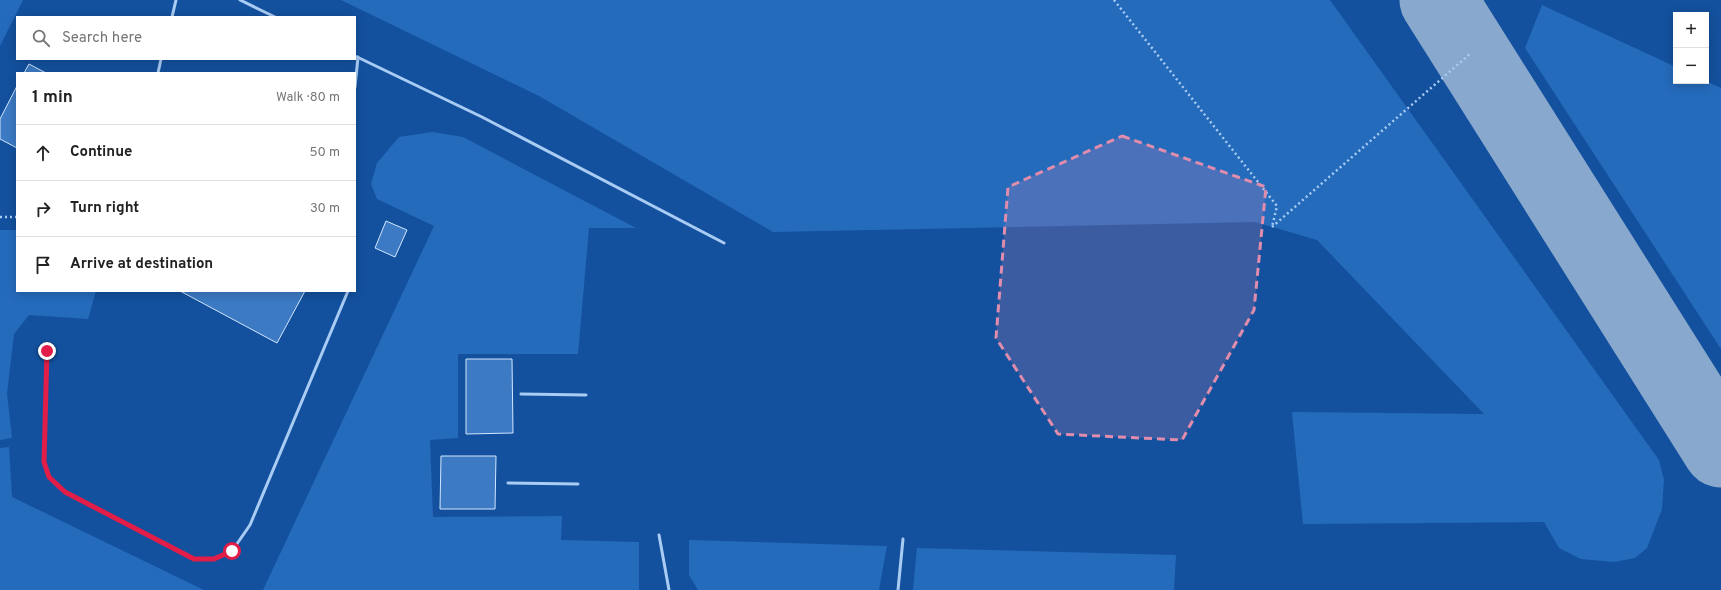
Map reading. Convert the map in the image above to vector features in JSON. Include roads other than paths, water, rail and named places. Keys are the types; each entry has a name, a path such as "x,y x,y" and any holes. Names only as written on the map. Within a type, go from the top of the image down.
{"lane":[{"path":"172,16 176,0"},
{"path":"240,0 273,16"},
{"path":"356,56 482,117 724,243"},
{"path":"159,72 161,60"},
{"path":"355,72 356,60"},
{"path":"47,351 44,462 49,477 65,492 194,559 214,559 232,551 250,525 348,292"},
{"path":"521,394 586,395"},
{"path":"508,483 578,484"},
{"path":"659,535 669,590"},
{"path":"898,590 903,539"}]}
